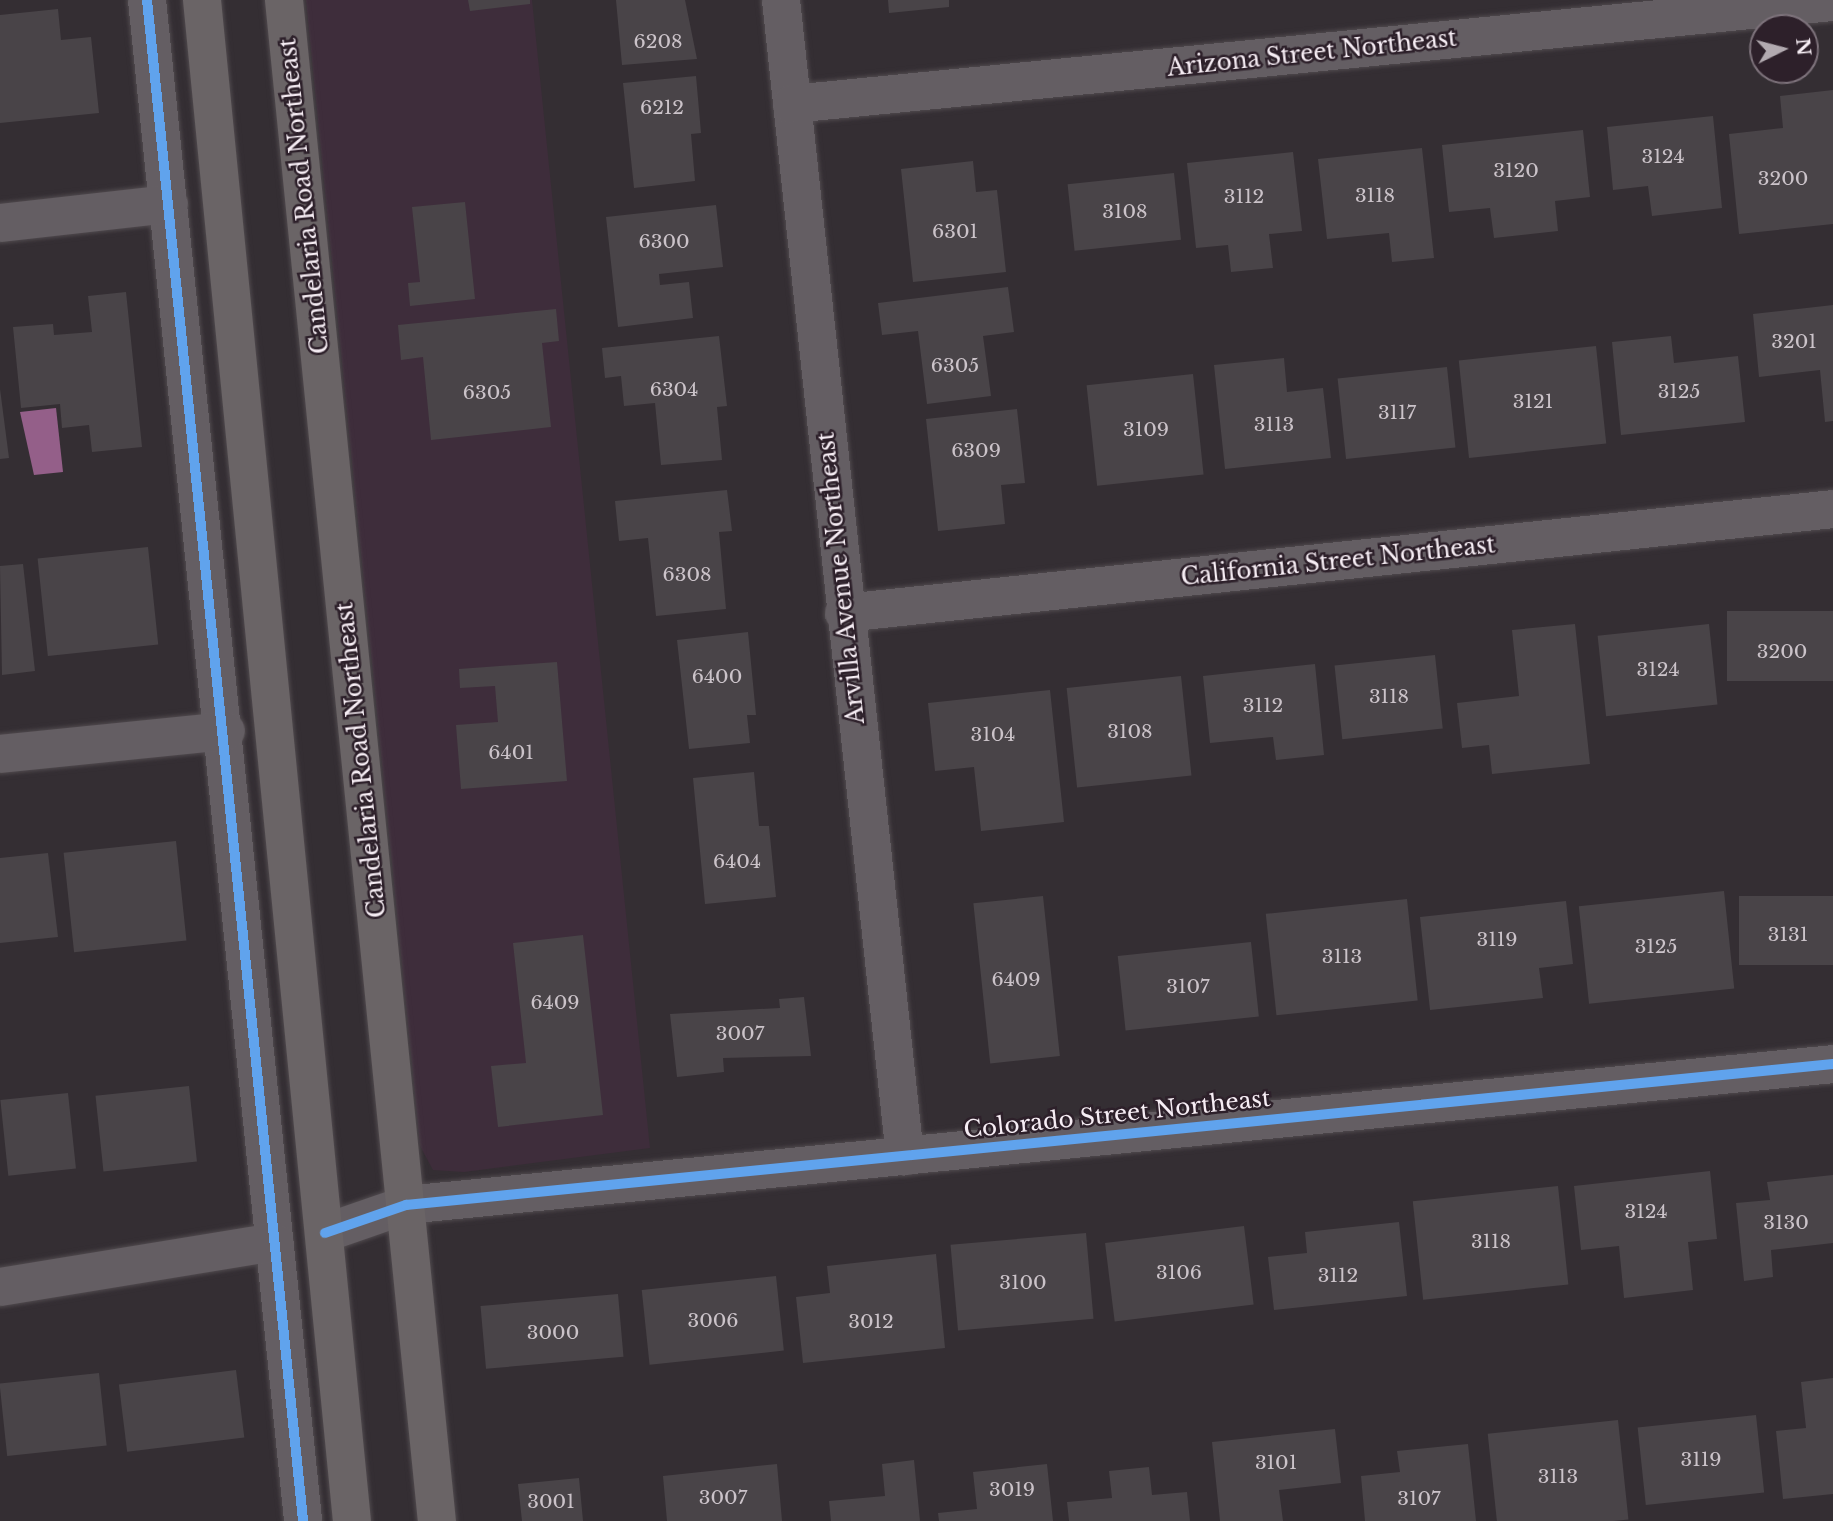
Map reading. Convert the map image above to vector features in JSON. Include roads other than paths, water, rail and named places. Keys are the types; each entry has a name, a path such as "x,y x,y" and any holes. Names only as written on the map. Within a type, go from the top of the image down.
{"main road":[{"path":"202,0 352,1521"},
{"name":"Candelaria Road Northeast","path":"284,0 437,1521"}],"street":[{"path":"147,0 226,731 303,1521"},
{"name":"Arvilla Avenue Northeast","path":"781,0 844,613 905,1156"},
{"name":"Arizona Street Northeast","path":"792,104 1833,2"},
{"path":"0,223 169,204"},
{"name":"California Street Northeast","path":"844,613 1833,509"},
{"path":"0,754 226,731"},
{"name":"Colorado Street Northeast","path":"406,1205 1833,1064"},
{"path":"325,1233 406,1205"},
{"path":"0,1287 274,1242"}]}
